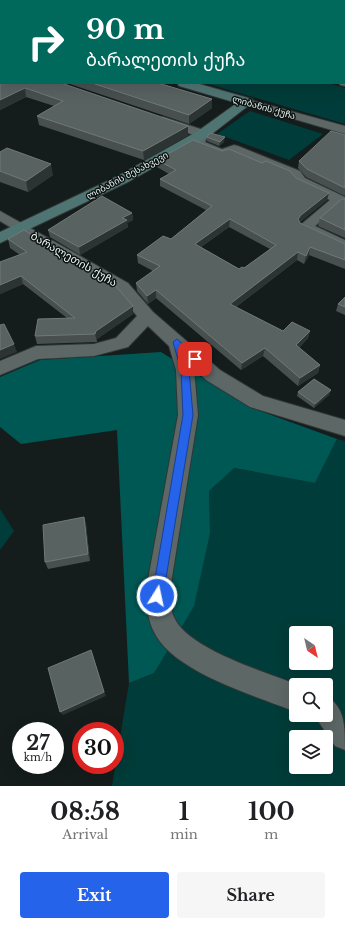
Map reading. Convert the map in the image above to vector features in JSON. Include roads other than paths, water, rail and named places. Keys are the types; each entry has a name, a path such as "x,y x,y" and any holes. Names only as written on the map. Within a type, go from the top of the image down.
{"street":[{"name":"ლიბანის ქუჩა","path":"186,84 345,130"},
{"name":"ლიბანის შესახვევი","path":"0,238 22,229 123,180 203,134 247,102"},
{"path":"150,116 203,134 198,144 222,153 234,149 291,171 300,181 342,201 305,227 345,246"},
{"name":"ბარალეთის ქუჩა","path":"0,215 122,287 147,316 214,375 257,402 345,428"},
{"path":"0,368 36,353 94,350 122,343 147,316"},
{"path":"177,342 185,370 188,415 157,596 164,624 178,643 206,662 289,695"},
{"path":"333,717 345,736"}]}
